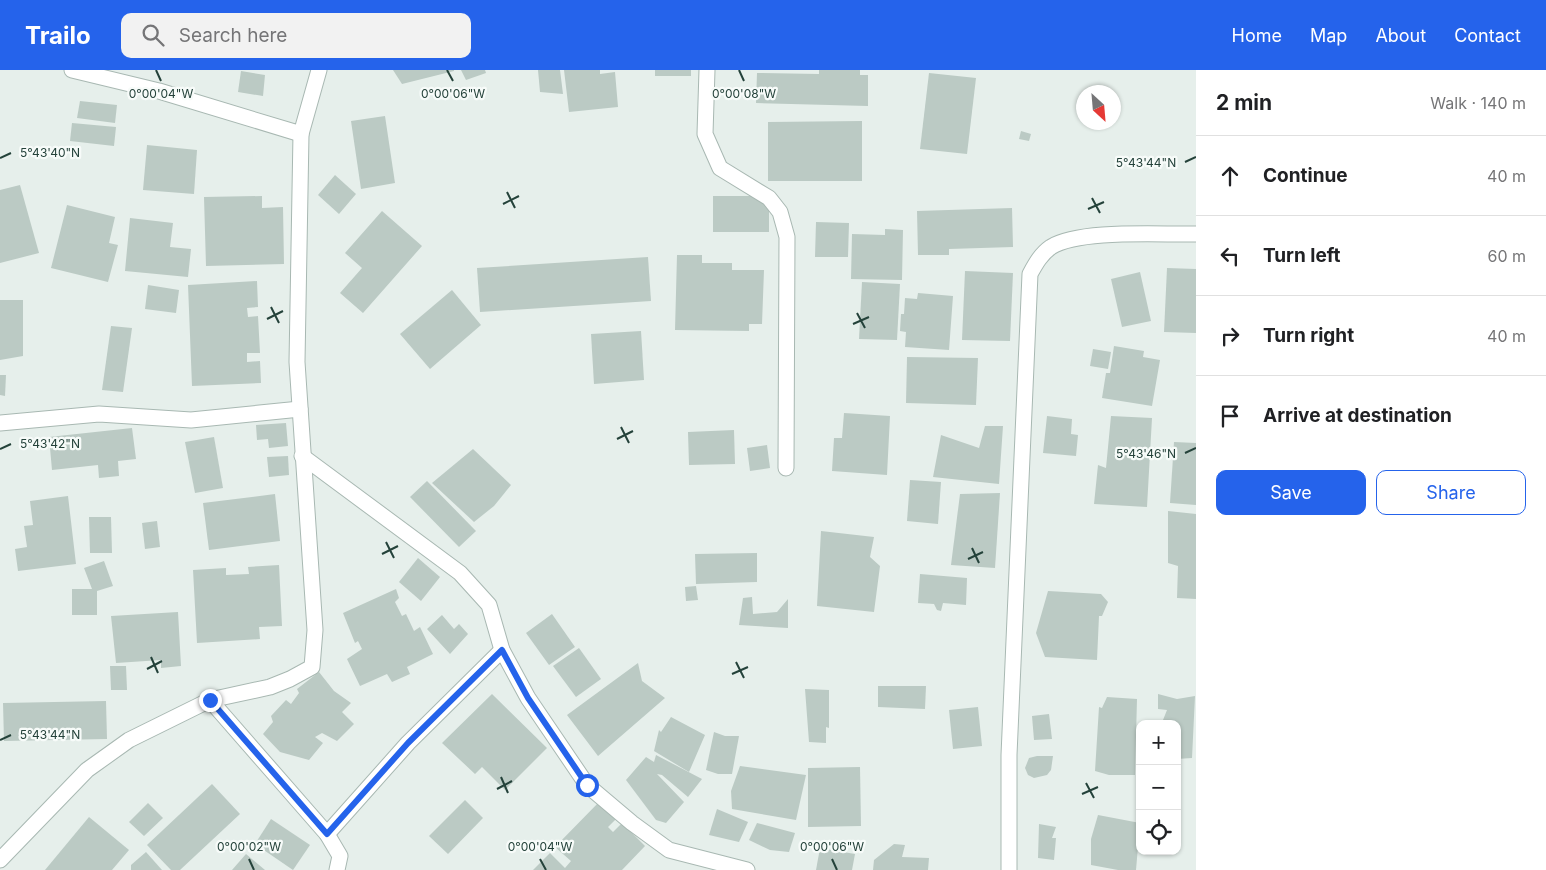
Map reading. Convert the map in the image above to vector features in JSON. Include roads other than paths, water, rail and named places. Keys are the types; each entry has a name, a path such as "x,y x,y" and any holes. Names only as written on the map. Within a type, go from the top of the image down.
{"street":[{"path":"72,70 159,91 301,134"},
{"path":"0,860 87,770 129,740 210,700 270,687 312,667 315,630 297,362 301,134 319,70"},
{"path":"707,70 705,134 720,168 769,198 780,212 787,237 786,468"},
{"path":"1009,870 1009,755 1030,274 1038,259 1052,246 1080,236 1196,234"},
{"path":"0,423 99,414 191,420 300,409"},
{"path":"302,456 460,573 489,605 502,650 528,698 587,785 632,823 669,850 747,870"},
{"path":"327,834 408,743 502,650"},
{"path":"210,700 327,834 340,856 337,870"}]}
